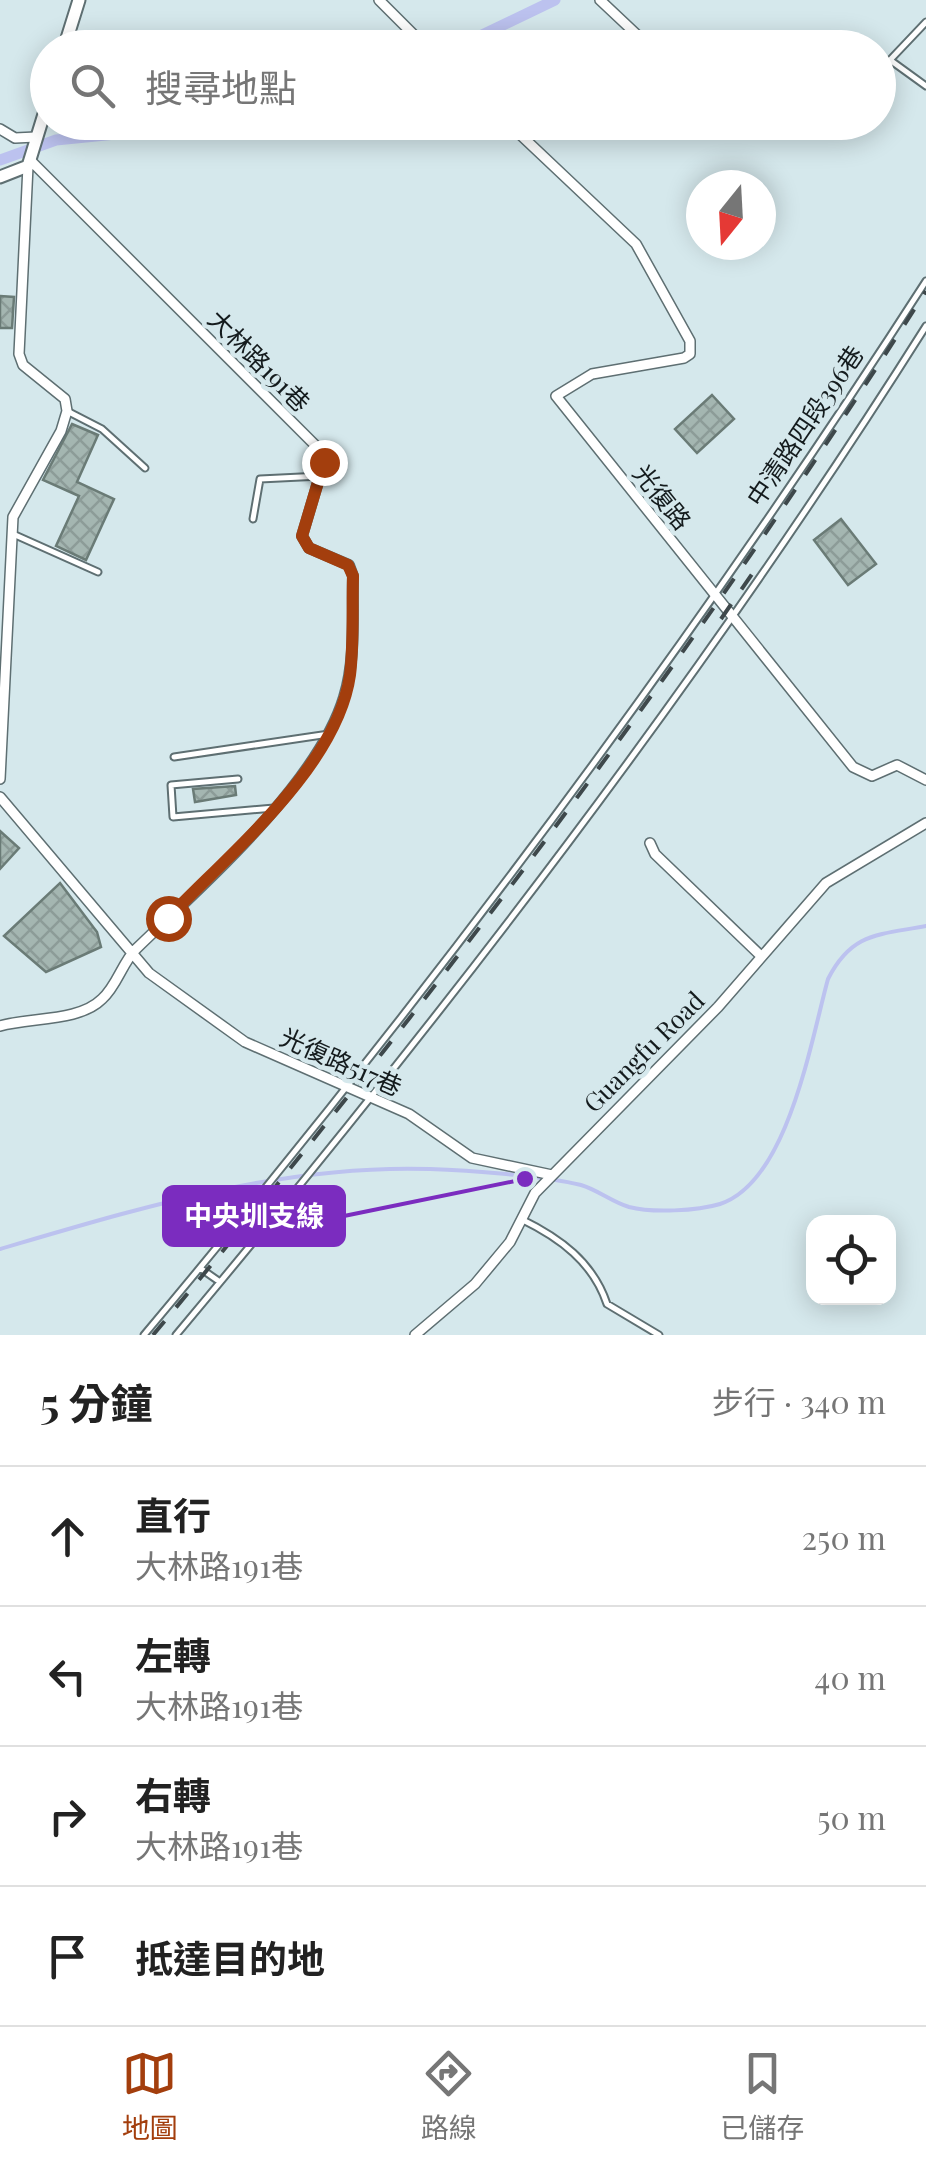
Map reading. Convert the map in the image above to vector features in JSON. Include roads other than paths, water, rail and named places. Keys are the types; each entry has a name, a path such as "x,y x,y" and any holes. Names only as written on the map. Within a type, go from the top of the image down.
{"street":[{"path":"70,30 79,0"},
{"path":"379,0 409,30"},
{"path":"600,0 632,30"},
{"path":"0,129 15,138 30,138"},
{"path":"0,779 13,517 67,411 65,400 23,364 19,354 30,161 35,140"},
{"name":"光復路","path":"525,140 636,244 690,341 690,354 592,374 556,396 854,767 872,776 897,765 926,780"},
{"path":"0,177 30,161"},
{"name":"大林路191巷","path":"30,161 320,450 324,462 321,476"},
{"path":"0,1026 75,1013 102,1000 131,954 274,808 329,734 350,676 353,576 348,565 309,548 302,536 321,476"},
{"name":"光復路517巷","path":"0,797 149,973 245,1042 409,1114 472,1158 552,1174"},
{"name":"Guangfu Road","path":"415,1335 475,1284 510,1242 536,1193 552,1174 718,1007 826,883 926,823"},
{"path":"650,843 656,854 762,956"}],"lane":[{"path":"896,54 926,22"},
{"path":"896,64 926,86"},
{"name":"中清路四段396巷","path":"144,1335 348,1087 529,851 715,593 926,281"},
{"name":"中清路四段396巷","path":"176,1335 371,1097 634,750 732,613 926,326"},
{"path":"67,411 102,429 145,468"},
{"path":"253,519 260,480 321,476"},
{"path":"13,534 98,572"},
{"path":"174,757 329,734"},
{"path":"238,780 172,785 173,817 274,808"},
{"path":"521,1219 551,1233 598,1275 607,1304 659,1335"},
{"path":"200,1268 220,1282"}],"waterway":[{"path":"492,30 555,0"},
{"path":"0,160 56,140"},
{"path":"0,1249 212,1192 266,1181 375,1169 446,1170 548,1179 581,1185 639,1209 687,1210 720,1204 743,1191 780,1139 804,1071 828,979 837,964 868,938 926,926"}],"railway":[{"path":"153,1335 358,1083 556,825 746,561 926,291"},
{"path":"721,619 761,561"}],"place":[{"name":"中央圳支線","path":"525,1179"}]}
